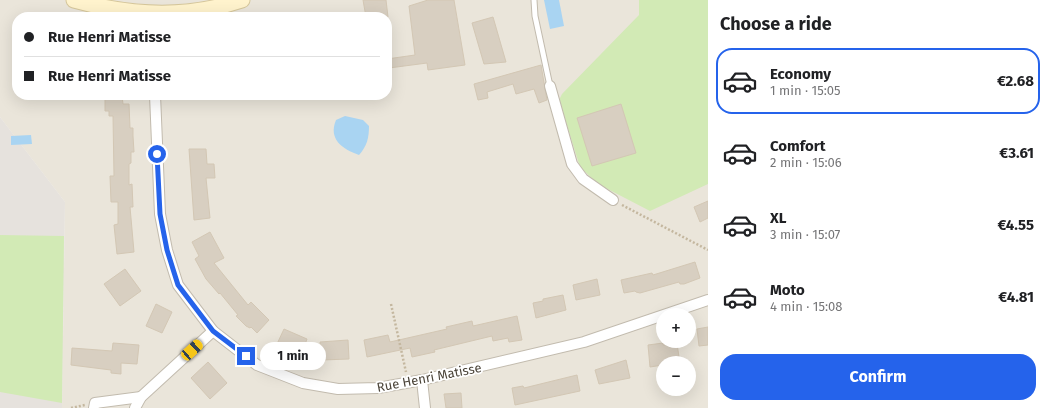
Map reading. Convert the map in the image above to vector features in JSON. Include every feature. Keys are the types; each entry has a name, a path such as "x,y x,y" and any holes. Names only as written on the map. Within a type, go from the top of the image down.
{"street":[{"path":"74,0 129,12"},
{"path":"196,12 226,6 242,0"},
{"path":"550,86 572,164 583,179 613,200"},
{"name":"Rue Henri Matisse","path":"155,100 160,214 167,250 178,285 213,331 257,365 303,382 338,389 378,388 408,383 584,342 708,300"},
{"path":"135,408 141,397 213,331"},
{"path":"422,380 425,408"},
{"path":"94,408 95,403 141,397"}],"lane":[{"path":"534,0 535,16 550,86"}],"path":[{"path":"613,200 708,250"},
{"path":"391,304 408,383"}],"shaded area":[{"path":"0,0 708,0 708,408 62,408 65,202 0,117"},
{"path":"0,117 65,202 62,408 0,408"}],"green space":[{"path":"639,0 708,0 708,184 650,211 598,184 580,167 559,100 562,94 639,15"},
{"path":"0,235 64,236 62,403 0,392"}],"water":[{"path":"544,0 559,0 564,26 550,29"},
{"path":"345,116 363,120 369,126 367,142 359,155 347,150 335,138 334,127 336,120"},
{"path":"31,135 32,144 11,145 11,136"}],"building":[{"path":"363,0 386,0 387,12 365,12"},
{"path":"428,0 454,0 465,65 428,70 427,63 392,68 392,58 415,55 409,6"},
{"path":"493,17 506,62 484,64 472,23"},
{"path":"541,65 547,100 539,103 534,89 516,94 513,84 487,92 488,98 478,100 474,84"},
{"path":"105,100 122,100 123,104 129,104 130,128 133,128 134,152 131,152 131,163 129,164 129,185 132,184 133,207 130,207 134,252 117,254 114,225 118,224 118,202 111,202 110,176 114,176 113,116 109,116 109,111 105,111"},
{"path":"621,104 636,153 592,166 577,118"},
{"path":"189,149 206,149 207,164 214,164 215,178 206,178 210,218 194,220"},
{"path":"708,201 708,218 700,222 694,207"},
{"path":"210,232 224,258 214,263 248,305 251,302 269,320 257,333 251,327 246,326 236,316 238,315 206,279 195,259 199,256 192,242"},
{"path":"695,262 700,278 684,284 680,284 679,282 640,293 635,291 624,293 621,280 652,273 653,275"},
{"path":"125,269 141,291 120,306 104,284"},
{"path":"597,279 600,295 576,300 573,285"},
{"path":"563,295 566,310 536,318 533,303 543,301 543,299"},
{"path":"156,304 172,312 162,333 146,326"},
{"path":"517,316 522,340 509,342 508,338 493,341 492,336 412,357 410,348 367,357 364,340 388,335 390,342 447,329 446,327 472,321 473,326"},
{"path":"708,327 708,345 699,346 697,329"},
{"path":"284,329 307,339 301,356 277,344"},
{"path":"348,340 349,359 322,360 320,342"},
{"path":"113,343 139,345 137,364 121,363 121,374 111,373 111,370 71,365 72,348 112,351"},
{"path":"656,344 656,348 678,348 679,356 656,356 656,366 650,367 648,345"},
{"path":"626,360 630,378 599,384 595,370"},
{"path":"208,362 227,383 210,399 191,378"},
{"path":"577,375 580,391 515,405 512,388 523,386 524,388"},
{"path":"461,393 462,408 446,408 444,394"}],"route":[{"path":"157,154 160,214 167,250 178,285 213,331 246,356"}]}
